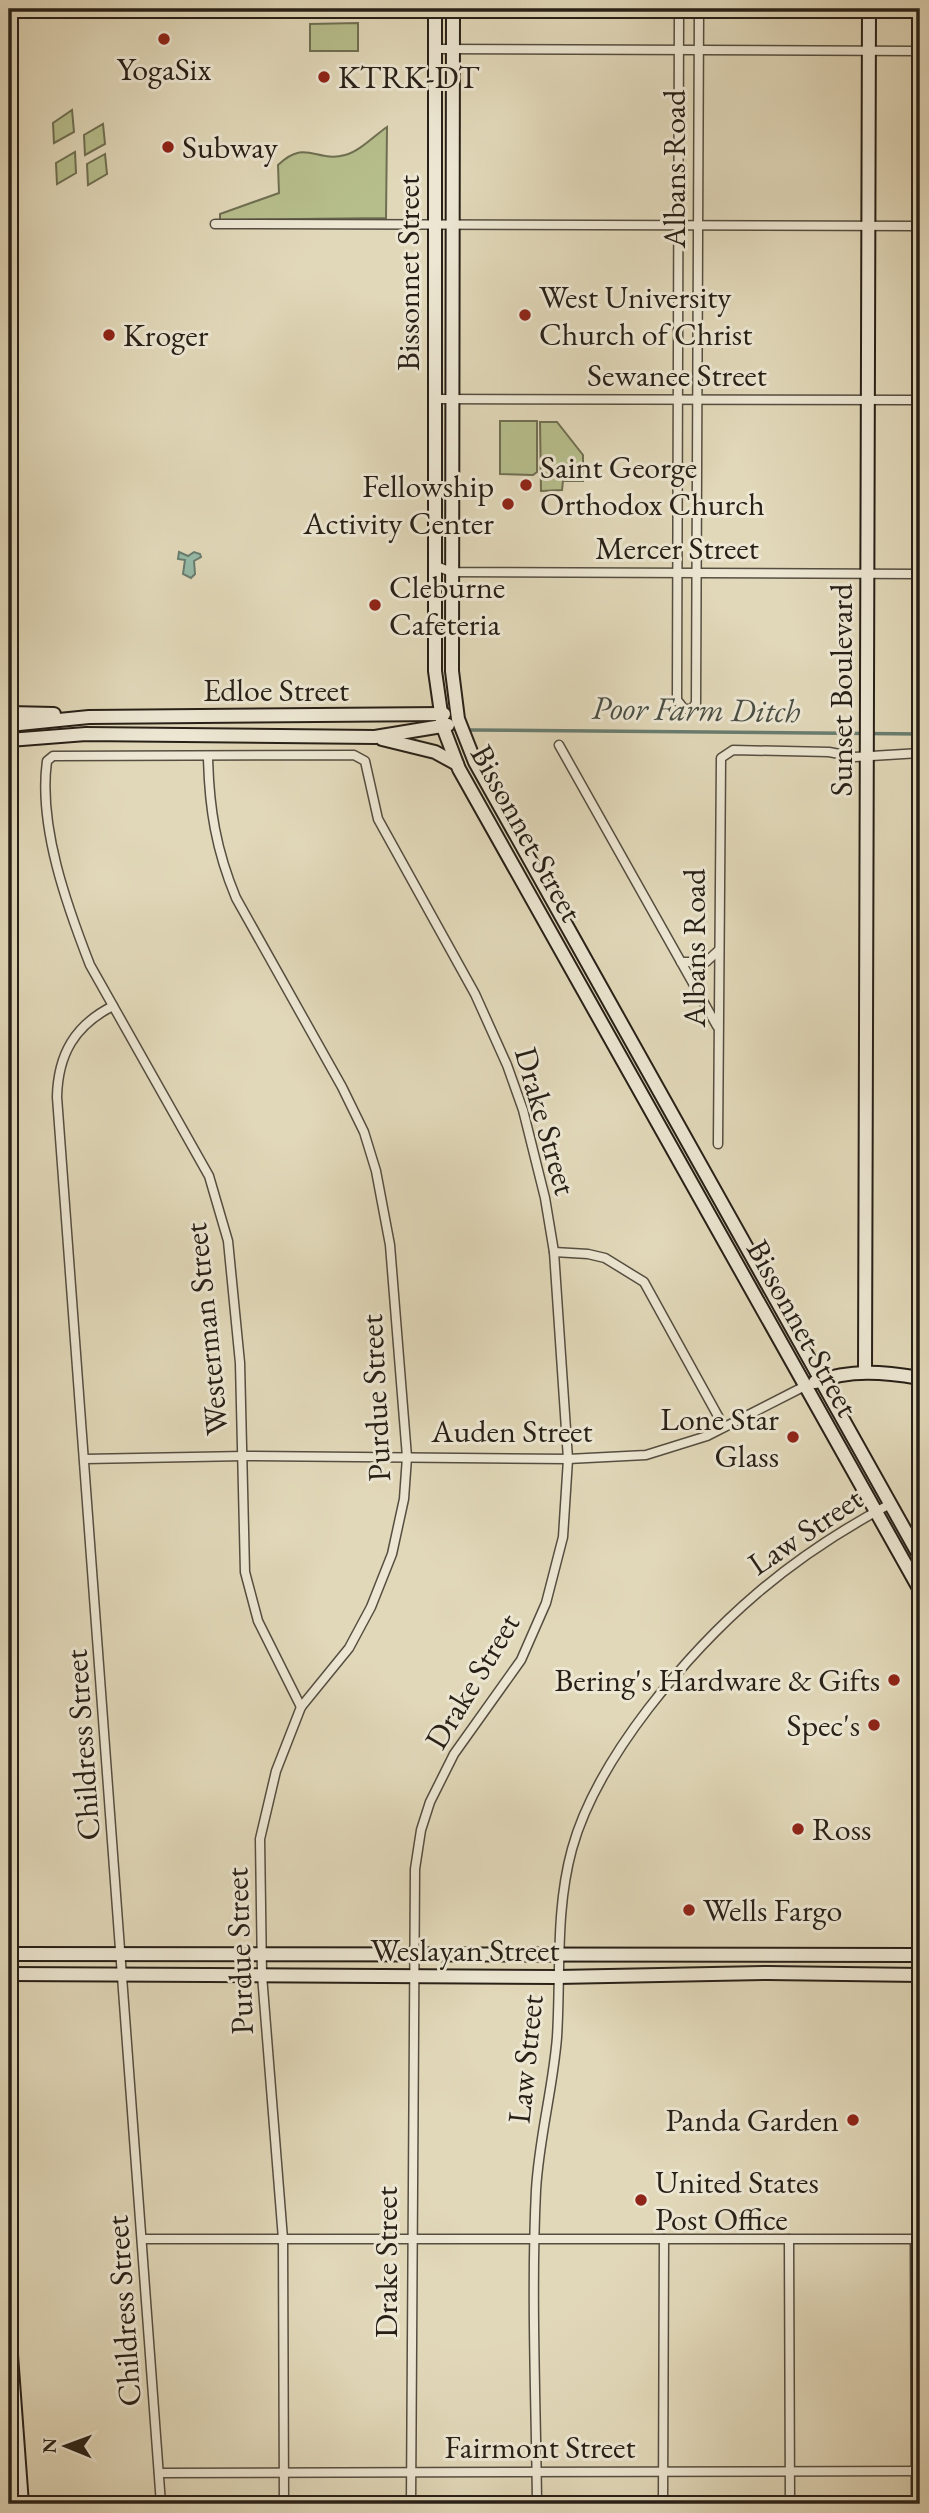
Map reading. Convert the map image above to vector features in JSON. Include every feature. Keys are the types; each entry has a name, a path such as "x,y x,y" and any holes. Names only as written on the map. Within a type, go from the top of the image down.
{"main road":[{"name":"Bissonnet Street","path":"436,9 435,671 443,727 457,764 920,1590"},
{"name":"Bissonnet Street","path":"453,9 452,671 458,719 475,762 920,1557"},
{"name":"Sunset Boulevard","path":"865,1372 869,9"},
{"name":"Edloe Street","path":"9,725 89,717 361,717 439,712 458,719"},
{"path":"9,713 89,717"},
{"path":"203,717 203,735"},
{"name":"Edloe Street","path":"9,740 86,734 375,737 443,727 458,719"},
{"name":"Edloe Street","path":"375,737 435,752 457,764"},
{"path":"554,939 569,930"},
{"path":"686,1173 700,1165"},
{"name":"Auden Street","path":"805,1385 835,1374 865,1372 920,1378"},
{"name":"Weslayan Street","path":"9,1954 920,1955"},
{"path":"768,1956 768,1973"},
{"name":"Weslayan Street","path":"9,1974 557,1977 768,1973 920,1975"},
{"path":"9,2328 22,2504"}],"street":[{"name":"Albans Road","path":"679,9 677,700 684,709 692,709 696,703 699,9"},
{"path":"436,49 920,51"},
{"path":"215,224 920,226"},
{"name":"Sewanee Street","path":"434,399 920,400"},
{"name":"Mercer Street","path":"434,565 452,572 920,573"},
{"path":"559,745 719,1029"},
{"name":"Albans Road","path":"718,1144 719,769 724,753 733,750 829,752 867,757"},
{"path":"867,757 920,753"},
{"name":"Edloe Street","path":"47,761 61,754 359,756"},
{"name":"Purdue Street","path":"208,756 212,827 224,869 236,898 342,1087 364,1132 376,1171 390,1245 407,1457 404,1499 392,1554 371,1607 349,1648 301,1707 276,1770 260,1839 262,1975 282,2239 284,2504"},
{"name":"Drake Street","path":"359,756 367,764 377,819 475,994 507,1066 536,1155 554,1252 568,1459 563,1536 556,1570 537,1624 506,1685 454,1754 430,1802 421,1830 415,1869 411,2504"},
{"name":"Westerman Street","path":"47,761 46,792 63,890 90,965 209,1176 228,1241 240,1363 245,1456 243,1551 248,1583 258,1621 301,1707"},
{"path":"681,962 706,962 719,950"},
{"name":"Childress Street","path":"113,1006 92,1017 74,1036 61,1063 57,1084 161,2504"},
{"path":"554,1252 606,1258 644,1282 724,1427"},
{"name":"Auden Street","path":"85,1459 245,1456 568,1459 646,1455 687,1444 805,1385"},
{"name":"Law Street","path":"537,2504 536,2239 541,2141 557,2036 560,1909 572,1847 590,1801 612,1760 636,1725 699,1646 744,1603 804,1555 890,1504"},
{"path":"142,2239 918,2239 916,2504"},
{"path":"663,2504 664,2239"},
{"path":"789,2239 790,2504"},
{"name":"Fairmont Street","path":"159,2473 918,2471"}],"shaded area":[{"path":"358,23 358,51 310,51 310,24"},
{"path":"72,110 74,132 54,143 53,123"},
{"path":"103,124 105,144 85,155 84,135"},
{"path":"387,127 386,218 220,220 220,214 279,193 278,165 288,157 304,152 335,157 345,155 361,147"},
{"path":"75,152 76,173 57,184 56,163"},
{"path":"105,154 107,174 88,185 87,164"},
{"path":"500,421 537,421 537,472 533,475 500,474"},
{"path":"540,422 557,422 583,455 583,481 563,481 562,490 541,491"},
{"path":"179,552 188,556 194,552 200,554 201,557 194,561 195,574 191,578 183,574 185,560 178,559"}],"waterway":[{"name":"Poor Farm Ditch","path":"471,730 920,734"}],"place":[{"name":"YogaSix","path":"164,39"},
{"name":"KTRK-DT","path":"324,77"},
{"name":"Subway","path":"168,147"},
{"name":"West University Church of Christ","path":"525,315"},
{"name":"Kroger","path":"109,335"},
{"name":"Saint George Orthodox Church","path":"526,485"},
{"name":"Fellowship Activity Center","path":"508,504"},
{"name":"Cleburne Cafeteria","path":"375,605"},
{"name":"Lone Star Glass","path":"793,1437"},
{"name":"Bering's Hardware & Gifts","path":"894,1680"},
{"name":"Spec's","path":"874,1725"},
{"name":"Ross","path":"798,1829"},
{"name":"Wells Fargo","path":"689,1910"},
{"name":"Panda Garden","path":"853,2120"},
{"name":"United States Post Office","path":"641,2200"}]}
